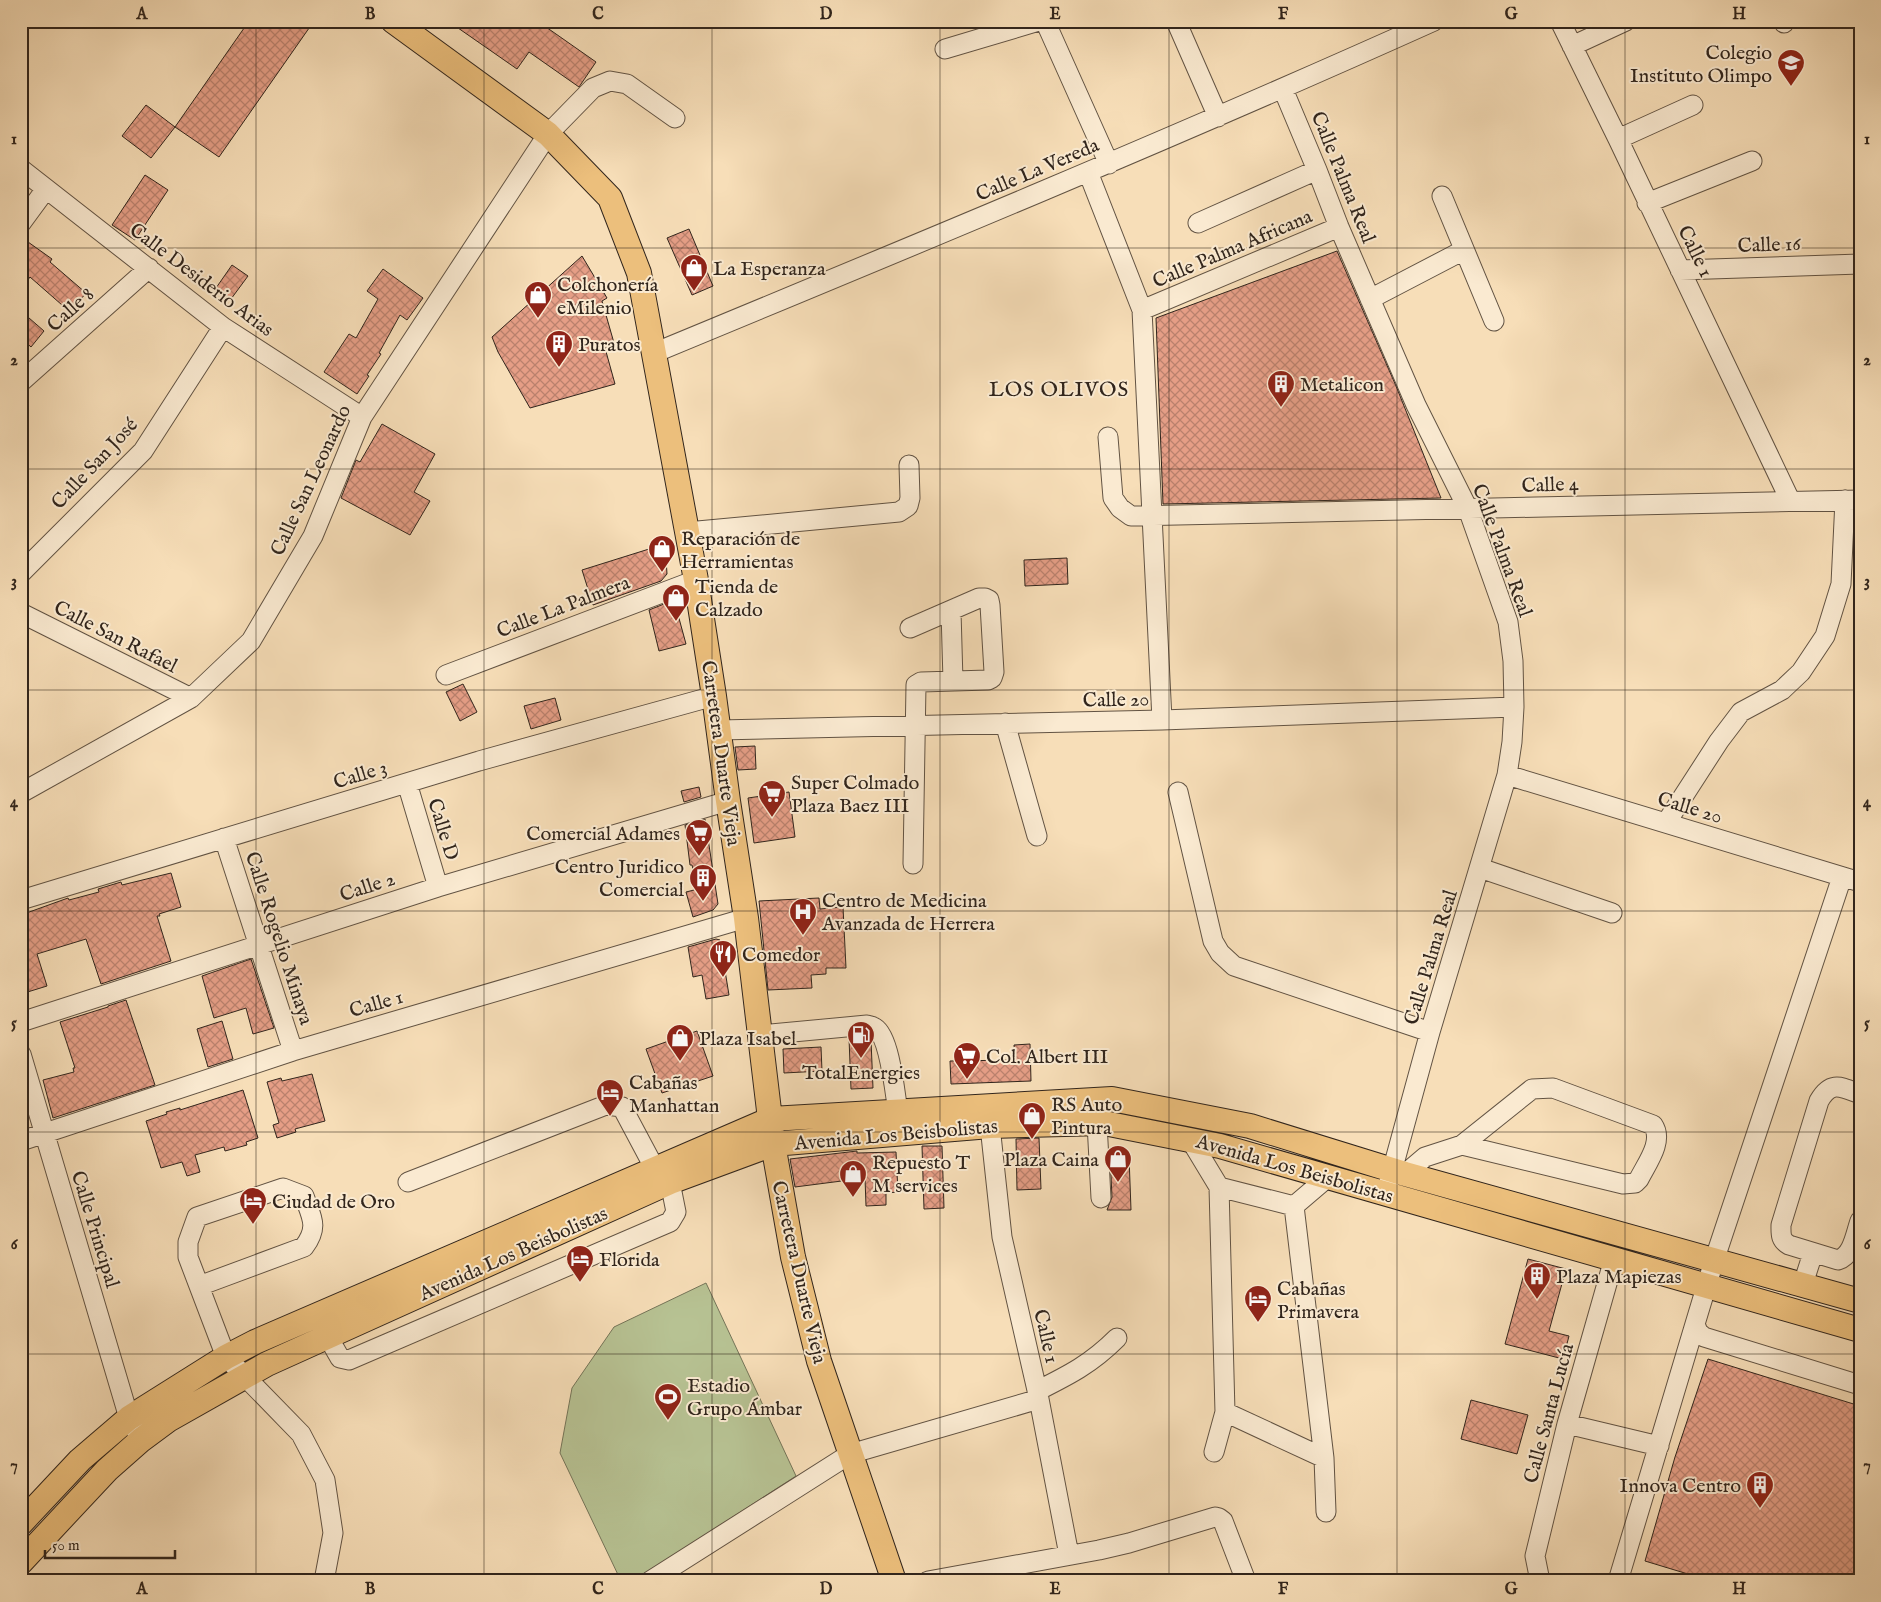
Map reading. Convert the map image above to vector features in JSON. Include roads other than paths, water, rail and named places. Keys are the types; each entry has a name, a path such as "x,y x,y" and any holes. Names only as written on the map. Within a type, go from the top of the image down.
{"main road":[{"name":"Carretera Duarte Vieja","path":"393,21 548,134 610,198 639,273 696,580 746,918 773,1144 793,1257 819,1361 894,1581"},
{"name":"Avenida Los Beisbolistas","path":"21,1562 107,1470 141,1440 168,1420 267,1364 328,1337 662,1176 771,1119 1112,1099 1250,1126 1399,1172 1860,1301"},
{"name":"Avenida Los Beisbolistas","path":"21,1523 80,1460 128,1418 226,1357 264,1338 662,1176 773,1144 990,1126 1104,1123 1190,1139 1860,1330"},
{"path":"21,1502 80,1460"}],"street":[{"path":"945,49 1039,21"},
{"path":"1044,21 1109,164"},
{"path":"1176,21 1218,117"},
{"name":"Calle La Vereda","path":"654,353 1109,164 1434,21"},
{"name":"Calle 1","path":"1560,21 1790,500"},
{"path":"1572,46 1626,21"},
{"name":"Calle San Leonardo","path":"21,793 191,698 251,641 313,536 362,418 548,134 593,88 610,81 627,84 675,118"},
{"name":"Calle Palma Real","path":"1283,89 1318,170 1339,227 1416,405 1468,509 1508,622 1513,661 1514,707 1512,742 1507,774 1430,1032 1399,1172 1385,1194"},
{"path":"1618,139 1693,105"},
{"path":"1648,203 1752,161"},
{"name":"Calle Desiderio Arias","path":"21,169 223,327 362,418"},
{"path":"1198,223 1318,170"},
{"path":"1088,172 1142,310 1162,720"},
{"path":"21,222 46,189"},
{"path":"1442,196 1494,321"},
{"name":"Calle Palma Africana","path":"1142,310 1339,227"},
{"path":"1370,299 1464,250"},
{"name":"Calle 16","path":"1680,270 1860,264"},
{"name":"Calle 8","path":"21,382 149,268"},
{"name":"Calle San José","path":"21,572 142,451 223,327"},
{"name":"Calle 4","path":"1108,437 1113,498 1131,516 1852,500"},
{"path":"687,532 899,512 908,506 910,498 909,464"},
{"path":"1666,823 1741,712 1782,690 1801,672 1825,636 1841,584 1852,500"},
{"name":"Calle La Palmera","path":"446,675 696,580"},
{"path":"910,628 979,598 989,600 994,672 992,678 988,680 922,682 916,685 913,864"},
{"path":"950,611 953,681"},
{"name":"Calle San Rafael","path":"21,613 191,698"},
{"name":"Calle 3","path":"21,900 479,761 714,696"},
{"name":"Calle 20","path":"719,730 1162,720 1514,707"},
{"path":"1005,724 1037,836"},
{"name":"Calle 20","path":"1507,774 1851,880"},
{"name":"Calle D","path":"407,783 438,887"},
{"path":"1178,792 1213,940 1226,960 1234,966 1430,1032"},
{"name":"Calle 2","path":"21,1022 438,887 728,801"},
{"name":"Calle Rogelio Minaya","path":"224,838 293,1051"},
{"path":"1480,868 1612,913"},
{"path":"1618,1581 1714,1261 1851,880"},
{"name":"Calle 1","path":"21,1141 44,1135 293,1051 746,918"},
{"path":"761,1035 867,1025 875,1028 881,1034 886,1046 898,1112"},
{"name":"Calle Principal","path":"21,1054 128,1418 141,1440"},
{"path":"1860,1094 1840,1086 1831,1087 1824,1092 1819,1101 1780,1225 1780,1237 1784,1242 1838,1260 1844,1258 1851,1248 1860,1221"},
{"path":"1399,1172 1425,1157 1462,1145 1532,1089 1553,1088 1653,1125 1657,1130 1658,1139 1639,1179 1635,1183 1623,1184 1462,1145"},
{"path":"328,1337 340,1358 350,1360 670,1222 676,1212 662,1176 622,1108 606,1104 408,1182"},
{"path":"1097,1123 1101,1198"},
{"name":"Calle 1","path":"990,1126 1002,1238 1038,1395 1069,1555"},
{"path":"1190,1139 1219,1187 1225,1412 1214,1452"},
{"path":"1294,1206 1328,1178"},
{"path":"1219,1187 1294,1206"},
{"path":"199,1286 304,1247 311,1237 315,1226 304,1196 283,1188 197,1217 188,1242 188,1257 199,1286 226,1357 301,1434 324,1480 333,1533 324,1581"},
{"path":"1294,1206 1324,1458 1326,1512"},
{"path":"1803,1284 1813,1253"},
{"name":"Calle Santa Lucía","path":"1540,1581 1535,1556 1567,1424 1614,1259"},
{"path":"1696,1324 1698,1332 1704,1337 1860,1385"},
{"path":"650,1581 850,1454 1038,1395 1099,1356 1117,1338"},
{"path":"1225,1412 1324,1458"},
{"path":"1567,1424 1659,1446"},
{"path":"928,1581 1129,1543 1215,1518 1220,1518 1223,1521 1246,1581"},
{"path":"1528,1581 1535,1556"}],"place":[{"name":"Colegio Instituto Olimpo","path":"1791,87"},
{"name":"La Esperanza","path":"694,292"},
{"name":"Colchonería eMilenio","path":"538,319"},
{"name":"Puratos","path":"559,368"},
{"name":"Metalicon","path":"1281,408"},
{"name":"Reparación de Herramientas","path":"662,573"},
{"name":"Tienda de Calzado","path":"676,622"},
{"name":"Super Colmado Plaza Baez III","path":"772,818"},
{"name":"Comercial Adames","path":"699,857"},
{"name":"Centro Juridico Comercial","path":"703,902"},
{"name":"Centro de Medicina Avanzada de Herrera","path":"803,936"},
{"name":"Comedor","path":"723,978"},
{"name":"TotalEnergies","path":"861,1059"},
{"name":"Plaza Isabel","path":"680,1062"},
{"name":"Col. Albert III","path":"967,1080"},
{"name":"Cabañas Manhattan","path":"610,1117"},
{"name":"RS Auto Pintura","path":"1032,1140"},
{"name":"Plaza Caina","path":"1118,1183"},
{"name":"Repuesto T M services","path":"853,1198"},
{"name":"Ciudad de Oro","path":"253,1225"},
{"name":"Florida","path":"580,1283"},
{"name":"Plaza Mapiezas","path":"1537,1300"},
{"name":"Cabañas Primavera","path":"1258,1323"},
{"name":"Estadio Grupo Ámbar","path":"668,1421"},
{"name":"Innova Centro","path":"1760,1509"}],"district":[{"name":"LOS OLIVOS","path":"1059,389"}]}
